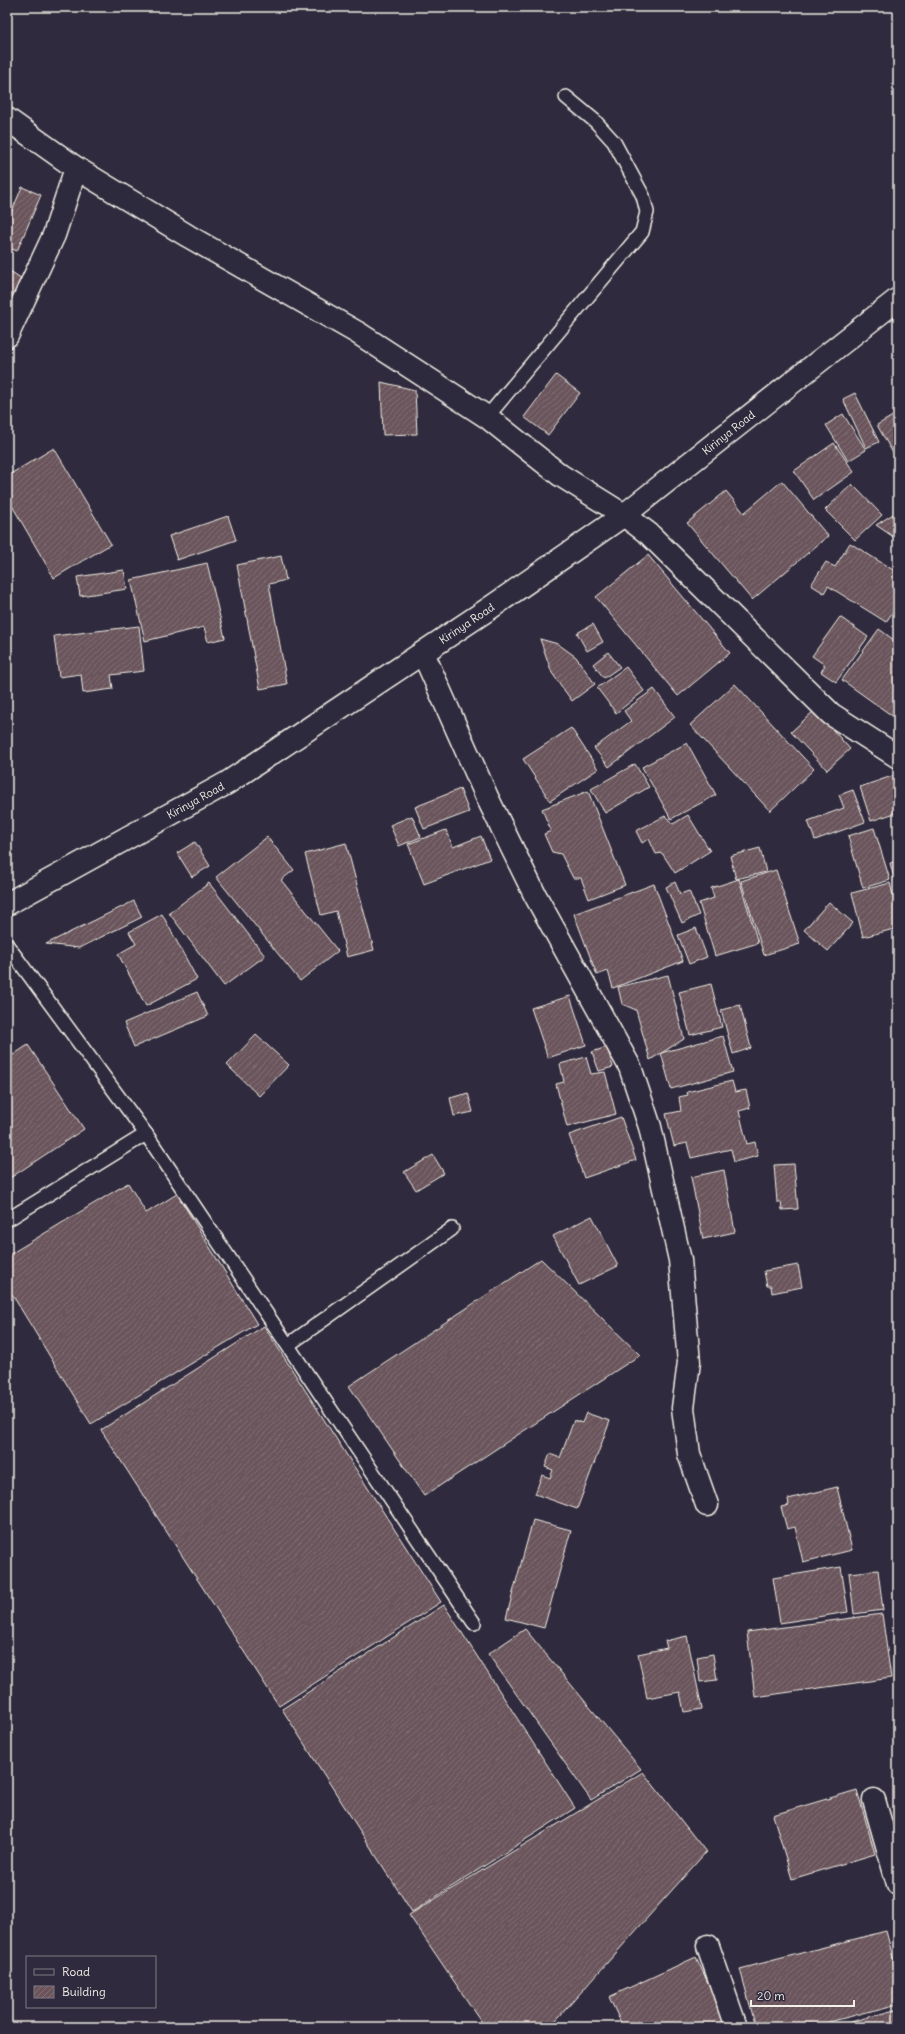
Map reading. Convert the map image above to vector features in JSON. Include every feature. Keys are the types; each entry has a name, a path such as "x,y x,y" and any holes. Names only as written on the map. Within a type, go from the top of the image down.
{"street":[{"path":"7,119 76,168 188,236 358,333 488,416 560,475 624,515 649,534 831,714 898,757"},
{"path":"7,336 54,235 76,168"},
{"name":"Kirinya Road","path":"7,904 227,783 423,653 624,515 898,299"},
{"path":"423,653 501,825 536,894 630,1067 650,1127 680,1260 689,1362 683,1408 689,1454 707,1506"},
{"path":"874,1800 898,1884"},
{"path":"708,1946 736,2027"}],"lane":[{"path":"488,416 642,232 647,212 643,196 614,142 595,121 566,97"},
{"path":"7,945 146,1134 474,1623"},
{"path":"7,1220 146,1134"},
{"path":"288,1345 452,1229"}],"building":[{"path":"22,187 41,195 17,251 7,247 7,223"},
{"path":"7,269 30,284 7,320"},
{"path":"556,375 580,393 548,435 524,417"},
{"path":"381,382 415,390 417,434 383,435"},
{"path":"855,393 879,442 866,448 843,399"},
{"path":"898,413 898,462 877,425"},
{"path":"843,414 866,450 848,461 826,425"},
{"path":"834,443 854,472 814,500 794,471"},
{"path":"54,448 111,544 54,578 7,497 7,476"},
{"path":"782,481 828,536 752,600 687,523 726,491 744,513"},
{"path":"852,484 882,515 855,540 825,510"},
{"path":"898,511 898,540 876,525"},
{"path":"228,516 236,540 177,560 169,536"},
{"path":"850,543 898,573 898,604 886,622 828,586 824,593 811,585 826,562 835,567"},
{"path":"648,555 730,653 678,696 596,597"},
{"path":"281,556 286,580 269,584 287,684 260,689 237,565"},
{"path":"207,563 225,638 208,642 204,627 145,641 131,580"},
{"path":"124,570 127,589 80,596 77,577"},
{"path":"840,617 868,637 836,682 821,672 825,665 812,656"},
{"path":"593,624 603,642 587,651 577,633"},
{"path":"139,626 144,671 111,675 113,689 83,693 81,674 59,677 54,636"},
{"path":"879,629 898,643 898,720 842,680"},
{"path":"540,639 558,644 576,657 595,684 572,701 552,673"},
{"path":"608,652 620,667 604,678 593,664"},
{"path":"626,667 644,691 616,713 597,688"},
{"path":"735,684 814,769 770,811 690,725"},
{"path":"654,689 675,717 609,767 594,748 631,721 624,711"},
{"path":"815,710 850,749 827,770 791,732"},
{"path":"571,728 598,769 550,801 523,759"},
{"path":"687,743 716,795 671,819 642,767"},
{"path":"635,764 649,787 605,813 591,789"},
{"path":"898,774 898,812 871,821 860,787"},
{"path":"460,789 469,812 424,829 415,807"},
{"path":"853,790 865,822 815,840 808,821 844,808 839,795"},
{"path":"588,791 625,885 589,899 581,878 573,878 561,854 552,852 544,834 551,831 542,809"},
{"path":"688,815 710,851 675,873 662,853 656,854 649,839 642,843 636,831 665,816 673,824"},
{"path":"412,816 421,837 399,846 390,825"},
{"path":"874,828 890,880 863,888 848,836"},
{"path":"446,830 453,847 481,836 490,859 424,884 408,844"},
{"path":"267,837 294,870 281,880 338,951 300,981 216,877"},
{"path":"195,842 210,866 192,877 177,853"},
{"path":"346,843 374,950 347,957 336,911 321,915 305,854"},
{"path":"760,848 766,872 736,879 730,856"},
{"path":"898,861 898,892 890,863"},
{"path":"776,870 800,944 764,955 741,881"},
{"path":"739,879 758,943 715,956 699,903 714,898 711,888"},
{"path":"675,882 680,894 689,891 699,915 682,923 666,887"},
{"path":"209,883 265,956 224,986 169,913"},
{"path":"890,883 898,915 898,928 863,937 852,893"},
{"path":"654,884 683,961 613,988 608,971 597,975 574,914"},
{"path":"134,901 142,917 79,948 46,944"},
{"path":"829,902 853,923 828,951 804,930"},
{"path":"162,914 197,979 146,1006 118,954 136,944 129,932"},
{"path":"696,928 707,957 689,964 678,935"},
{"path":"668,975 684,1039 650,1060 636,1010 622,1004 618,987"},
{"path":"711,984 722,1027 690,1035 679,992"},
{"path":"197,992 208,1016 134,1047 124,1023"},
{"path":"570,996 586,1045 548,1058 531,1008"},
{"path":"740,1005 751,1048 733,1054 721,1010"},
{"path":"256,1035 289,1065 259,1096 227,1065"},
{"path":"723,1036 733,1072 671,1089 661,1053"},
{"path":"28,1045 84,1129 7,1180 7,1059"},
{"path":"607,1047 613,1067 599,1071 592,1052"},
{"path":"586,1057 591,1074 605,1072 616,1114 567,1127 556,1084 564,1082 560,1064"},
{"path":"732,1081 735,1092 746,1090 750,1108 739,1111 747,1144 755,1142 758,1156 734,1162 731,1149 691,1158 687,1143 674,1146 666,1114 681,1111 679,1097 688,1095 687,1092"},
{"path":"468,1093 473,1112 454,1116 450,1098"},
{"path":"621,1117 636,1160 584,1178 569,1135"},
{"path":"433,1155 444,1173 416,1190 404,1172"},
{"path":"794,1164 798,1209 782,1210 781,1202 777,1202 774,1165"},
{"path":"724,1170 735,1232 703,1239 691,1177"},
{"path":"128,1183 146,1213 177,1194 257,1324 91,1424 7,1286 7,1256"},
{"path":"592,1216 618,1266 579,1285 553,1236"},
{"path":"541,1259 640,1355 424,1496 349,1386"},
{"path":"798,1265 802,1287 772,1293 771,1286 767,1286 764,1271"},
{"path":"264,1326 441,1602 279,1706 101,1430"},
{"path":"586,1413 610,1421 577,1509 535,1494 542,1475 550,1478 553,1470 545,1467 550,1454 560,1458 574,1420 582,1423"},
{"path":"837,1487 852,1550 803,1562 795,1527 787,1529 781,1507 789,1505 788,1499"},
{"path":"533,1520 571,1530 544,1628 506,1618"},
{"path":"841,1567 848,1612 780,1623 773,1578"},
{"path":"878,1570 883,1610 854,1614 849,1573"},
{"path":"444,1605 575,1808 412,1912 282,1709"},
{"path":"882,1614 891,1678 755,1697 747,1632"},
{"path":"525,1629 641,1769 591,1800 488,1654"},
{"path":"687,1636 702,1709 684,1712 680,1692 647,1698 638,1654 667,1648 665,1641"},
{"path":"713,1654 717,1680 700,1682 697,1657"},
{"path":"643,1772 706,1852 550,2027 485,2027 409,1915"},
{"path":"857,1790 875,1854 792,1879 773,1815"},
{"path":"886,1931 898,1976 898,2004 810,2027 756,2027 740,1969"},
{"path":"696,1957 727,2024 721,2027 623,2027 609,1997"},
{"path":"898,2009 898,2027 833,2027"}]}
